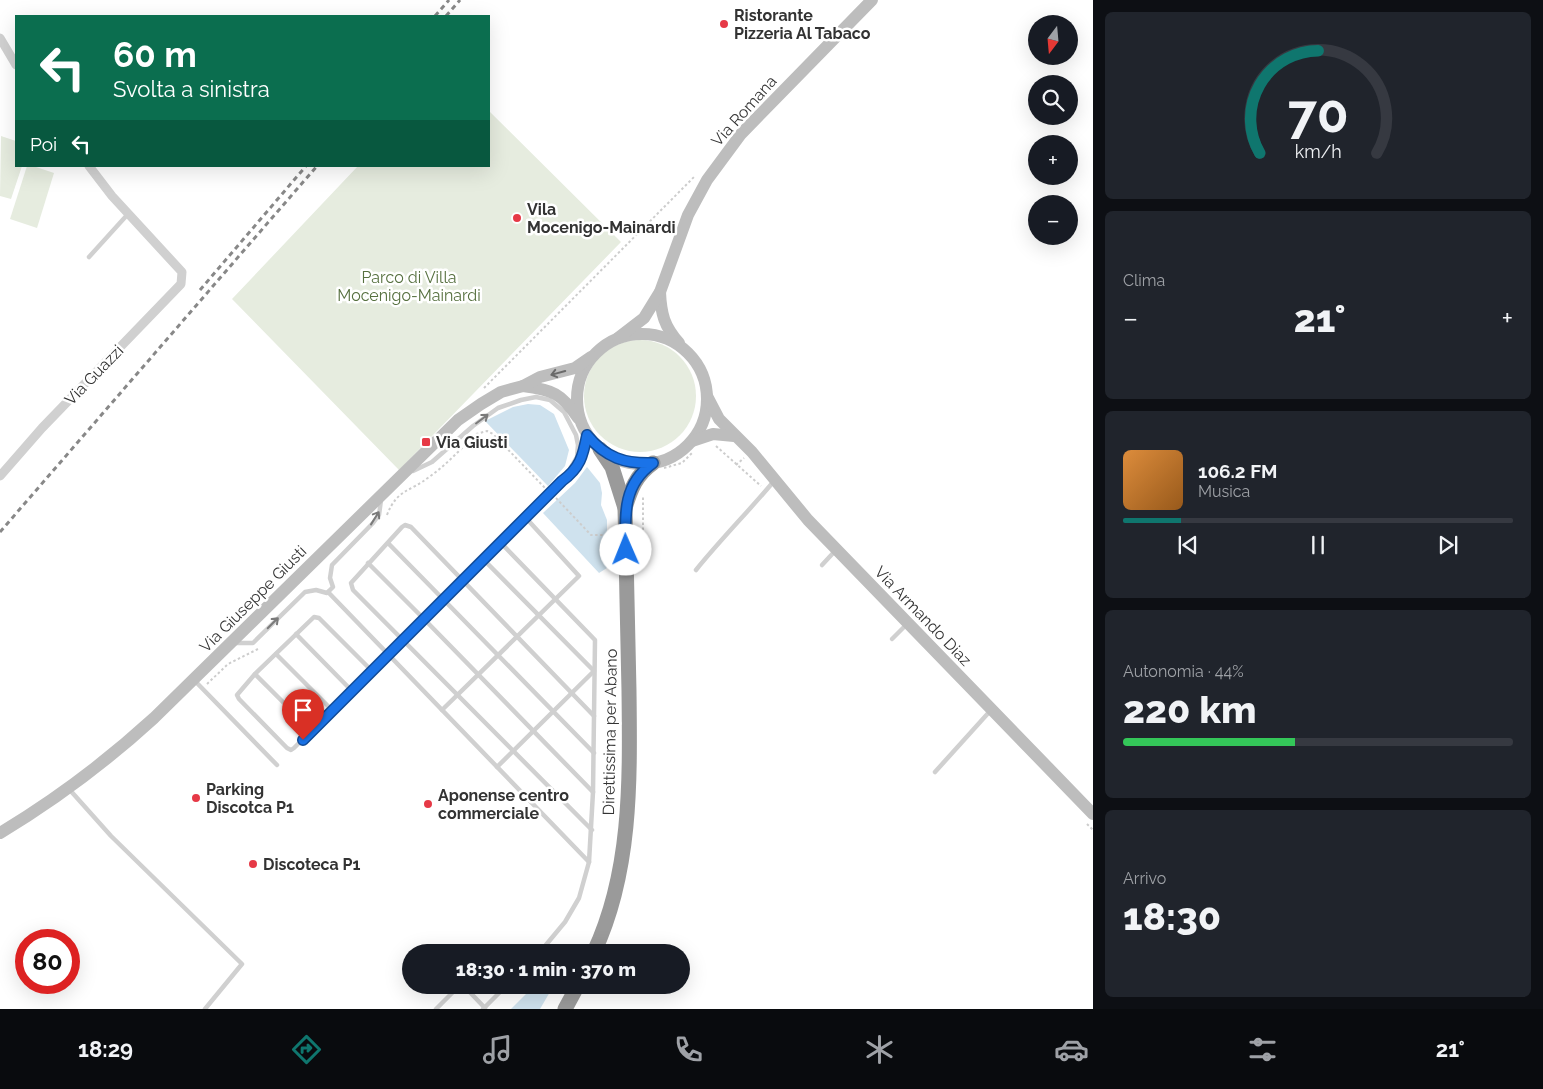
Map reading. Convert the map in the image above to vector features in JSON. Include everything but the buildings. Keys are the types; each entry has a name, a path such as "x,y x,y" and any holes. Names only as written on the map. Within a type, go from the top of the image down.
{"highway":[{"name":"Direttissima per Abano","path":"597,944 611,903 621,863 629,784 625,508 612,467 600,449"},
{"name":"Direttissima per Abano","path":"625,508 638,475 656,467"},
{"path":"565,1009 573,994"}],"street":[{"name":"Via Romana","path":"618,338 644,318 660,292 688,215 708,180 741,134 872,0"},
{"path":"0,38 15,63"},
{"path":"90,167 128,214"},
{"name":"Via Guazzi","path":"0,476 42,428 181,284 182,272 128,214"},
{"name":"Via Romana","path":"660,292 663,320 670,334 682,347"},
{"path":"693,446 706,412 707,396 704,377 695,361 682,347 662,337 640,334 618,338 599,349 591,357 580,376 576,398 580,420 587,435 600,449 616,459 656,467 674,455 693,446 713,434 734,436"},
{"name":"Via Giuseppe Giusti","path":"0,832 68,788 117,752 194,680 458,420 501,392 575,368 591,357"},
{"name":"Via Giuseppe Giusti","path":"523,386 554,392 568,404 580,420"},
{"name":"Via Armando Diaz","path":"707,396 718,419 751,451 808,520 1093,814"}],"lane":[{"path":"88,256 128,214"},
{"path":"400,477 432,462 473,426 498,408 536,397 550,400 564,412 576,435 578,445 577,457 562,481"},
{"path":"372,671 318,618 314,617 256,674 238,693 238,697 287,748 294,748 311,730 352,691 463,581 562,481 573,473 581,461 587,435"},
{"path":"696,570 725,535 759,501 775,480"},
{"path":"328,592 333,587 330,578 332,565 379,514 382,494"},
{"path":"442,710 579,576 526,518"},
{"path":"592,830 351,587 353,581 405,525 411,528 594,716"},
{"path":"388,543 594,753"},
{"path":"501,543 595,640 592,830 589,862 579,898 565,922 547,944"},
{"path":"822,565 836,550"},
{"path":"484,560 594,672"},
{"path":"368,563 593,792"},
{"path":"232,643 253,643 305,592 316,590 328,592 589,862"},
{"path":"892,639 907,624"},
{"path":"296,634 352,691"},
{"path":"276,654 332,710"},
{"path":"497,767 594,672"},
{"path":"256,674 311,730"},
{"path":"194,680 277,765"},
{"path":"936,772 991,710"},
{"path":"68,788 111,836 242,964 205,1009"},
{"path":"436,1009 452,994"},
{"path":"471,994 484,1008 498,994"}],"path":[{"path":"483,389 695,176"},
{"path":"470,439 476,433 487,431 493,434 548,491"},
{"path":"446,463 464,445"},
{"path":"714,445 766,491"},
{"path":"656,467 682,463 693,446"},
{"path":"643,497 643,534"},
{"path":"559,502 591,535 607,535"}],"green space":[{"name":"Parco di Villa Mocenigo-Mainardi","path":"490,112 621,242 399,470 232,299 357,167 490,167"},
{"path":"1,136 15,141 15,167 22,167 11,199 0,196"},
{"path":"27,167 36,167 54,173 37,228 10,219"},
{"path":"640,340 661,344 680,356 692,375 696,396 692,417 680,436 661,448 640,452 619,448 600,436 588,417 584,396 588,375 600,356 619,344"}],"water":[{"path":"528,404 540,405 554,414 569,450 565,466 548,486 485,421 513,407"},
{"path":"587,467 600,483 602,493 601,505 607,520 607,568 599,573 543,513 575,483"},
{"path":"526,994 549,994 540,1009 511,1009"}],"railway":[{"path":"436,15 449,0"},
{"path":"447,15 460,0"},
{"path":"200,290 305,167"},
{"path":"0,532 316,167"}],"place":[{"name":"Ristorante Pizzeria Al Tabaco","path":"724,24"},
{"name":"Vila Mocenigo-Mainardi","path":"517,218"},
{"name":"Via Giusti","path":"426,442"},
{"name":"Parking Discotca P1","path":"196,798"},
{"name":"Aponense centro commerciale","path":"428,804"},
{"name":"Discoteca P1","path":"253,864"}],"route":[{"path":"303,740 562,481 573,473 581,461 587,435 600,449 616,459 634,464 653,463 638,475 625,508 626,550"}]}
